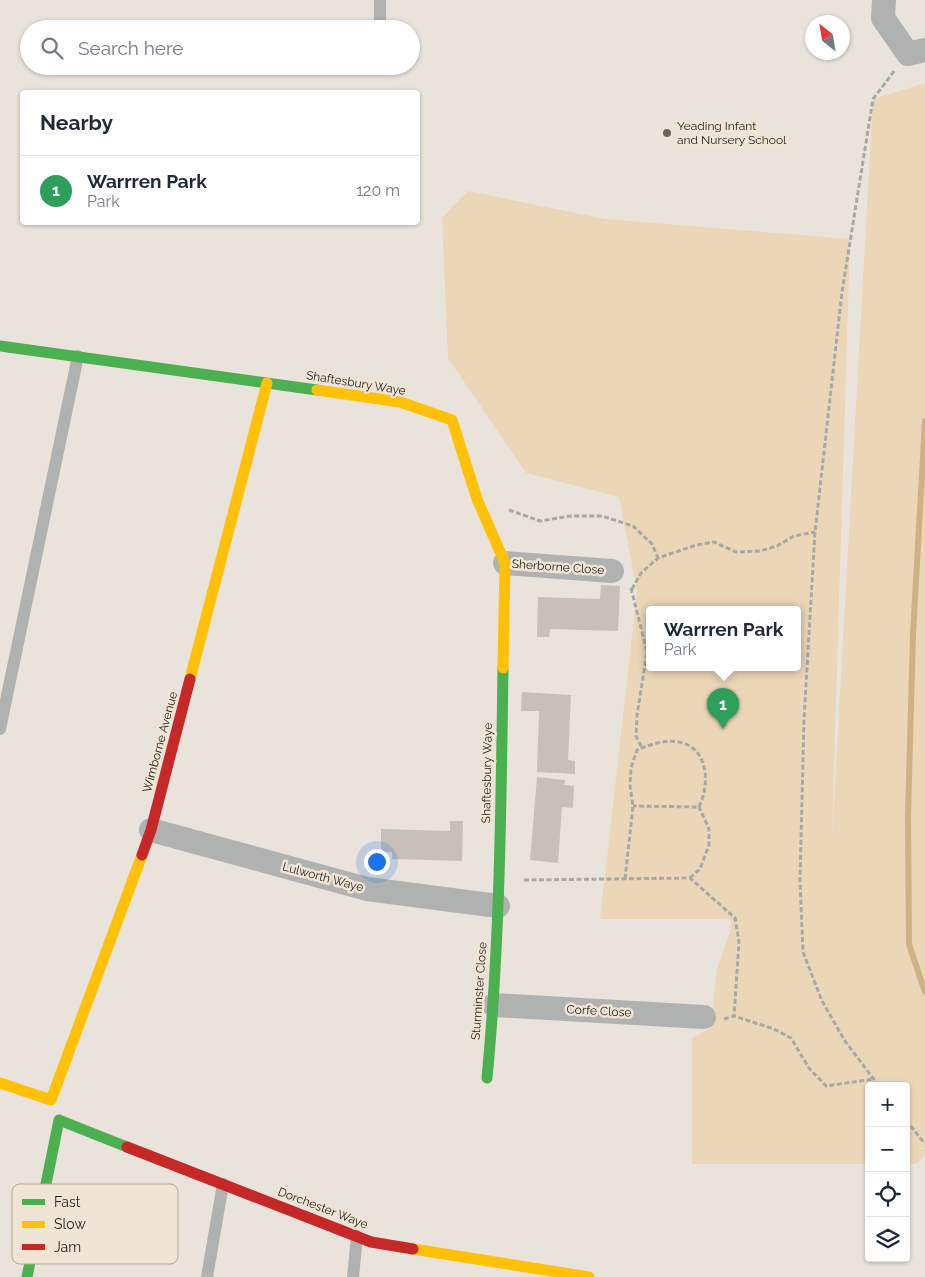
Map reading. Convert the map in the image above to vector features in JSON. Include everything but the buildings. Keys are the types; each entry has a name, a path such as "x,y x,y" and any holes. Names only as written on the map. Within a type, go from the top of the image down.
{"street":[{"path":"884,0 883,18 916,52"},
{"name":"Shaftesbury Waye","path":"0,346 400,402 452,420 476,499 505,563 498,906"},
{"name":"Wimborne Avenue","path":"0,1082 51,1100 151,830 267,383"},
{"name":"Sherborne Close","path":"505,563 612,571"},
{"name":"Lulworth Waye","path":"151,830 366,889 498,906"},
{"name":"Sturminster Close","path":"487,1078 494,1005 498,906"},
{"name":"Corfe Close","path":"494,1005 704,1017"},
{"name":"Dorchester Waye","path":"46,1184 59,1120 371,1242 589,1277"},
{"name":"Dorchester Waye","path":"27,1277 30,1264"}],"lane":[{"path":"380,0 380,20"},
{"path":"0,729 78,356"},
{"path":"207,1277 222,1184"},
{"path":"353,1277 356,1236"}],"path":[{"path":"877,1082 845,1040 822,1001 803,952 800,880 804,719 815,532 842,292 873,99 916,52"},
{"path":"476,499 540,521 570,516 602,516 633,526 652,544 658,558"},
{"path":"632,589 642,573 658,558 696,545 714,542 736,552 760,551 777,546 794,536 815,532"},
{"path":"612,571 632,589 646,648"},
{"path":"642,748 636,736 637,715 646,658"},
{"path":"500,880 626,879 690,878 700,869 709,845 709,829 699,807 703,798 706,780 704,764 695,750 680,742 669,741 636,750 631,768 630,786 633,806 626,879"},
{"path":"633,806 699,807"},
{"path":"690,878 735,918 739,942 734,1016"},
{"path":"704,1017 724,1019 734,1016 774,1029 790,1038 809,1068 826,1086 874,1079"},
{"path":"910,1125 925,1144"}],"shaded area":[{"path":"925,83 925,1156 916,1164 910,1164 910,1082 865,1082 865,1164 692,1164 692,1038 710,1028 717,969 730,932 731,919 600,919 637,591 619,497 526,473 448,358 442,218 468,191 605,219 850,239 832,837 873,99"}],"waterway":[{"path":"925,421 913,634 908,815 909,944 925,992"}],"traffic: fast":[{"path":"0,346 317,390"},
{"path":"487,1078 497,925 503,668"},
{"path":"46,1184 59,1120 127,1147"},
{"path":"27,1277 30,1264"}],"traffic: slow":[{"path":"190,679 267,383"},
{"path":"317,390 400,402 452,420 477,499 505,563 503,668"},
{"path":"0,1083 51,1100 142,855"},
{"path":"413,1249 589,1277"}],"traffic: jam":[{"path":"142,855 151,830 190,679"},
{"path":"127,1147 371,1242 413,1249"}],"place":[{"name":"Yeading Infant and Nursery School","path":"667,133"},
{"name":"Warrren Park","path":"723,729"}]}
